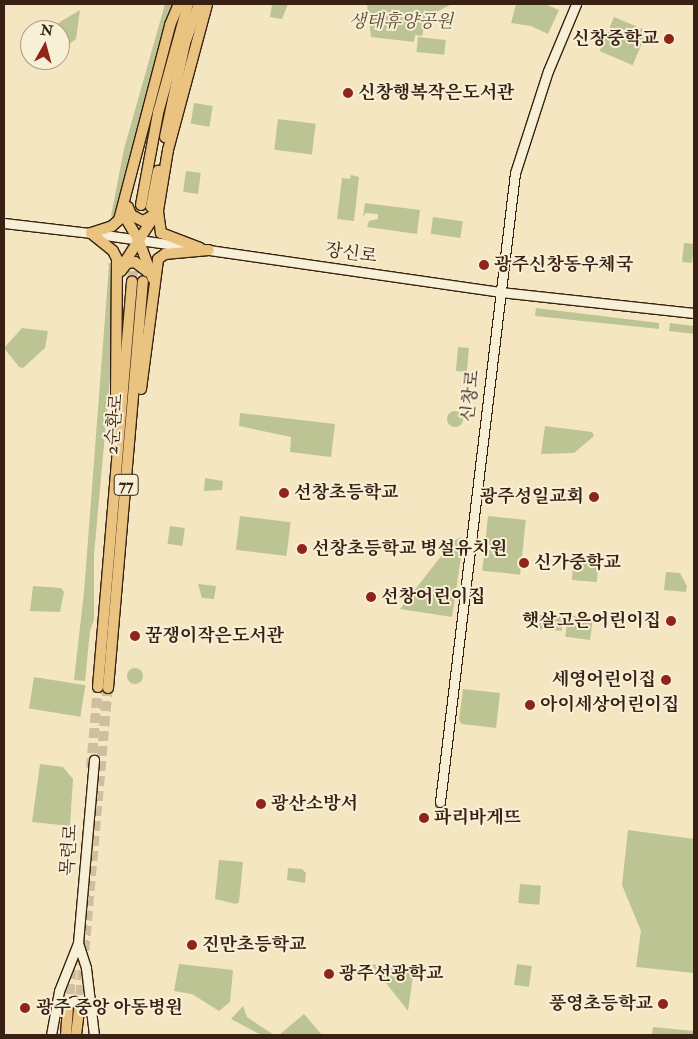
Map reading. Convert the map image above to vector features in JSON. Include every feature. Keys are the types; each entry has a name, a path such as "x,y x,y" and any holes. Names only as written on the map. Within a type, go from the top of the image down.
{"highway":[{"path":"91,232 117,223 126,201 170,25 179,4"},
{"path":"188,4 158,113 150,208 161,233 209,250"},
{"path":"126,201 131,215 144,221 150,208 185,43 199,4"},
{"path":"118,274 139,241 150,208 168,150 207,4"},
{"path":"126,201 126,217 139,241 148,281"},
{"path":"91,232 113,251 118,274 116,404 104,558 107,586"},
{"path":"148,281 161,255 209,250"},
{"path":"118,274 127,263 135,262 143,266 148,281"},
{"name":"2순환로","path":"132,281 107,586 103,687 124,563 148,281"},
{"path":"66,1035 74,1010 76,1035"}],"main road":[{"name":"신창로","path":"440,802 500,292 522,147 576,4"},
{"name":"장신로","path":"4,223 91,232 139,241 500,292 694,313"},
{"name":"목련로","path":"52,1035 66,966 78,943 94,760"},
{"name":"목련로","path":"78,943 86,968 94,1035"},
{"path":"56,1009 74,1001 91,1013"}],"green space":[{"path":"165,4 172,4 124,177 120,210 115,219 111,216 124,149"},
{"path":"272,4 288,4 282,19 270,17"},
{"name":"생태휴양공원","path":"367,4 452,4 427,17 422,36 415,35 414,42 371,37"},
{"path":"516,4 545,4 559,10 548,34 531,26 511,23"},
{"path":"80,10 76,39 70,43 70,20 63,20"},
{"path":"614,17 647,31 633,65 600,51"},
{"path":"418,37 446,40 444,55 416,52"},
{"path":"194,103 213,106 209,127 191,124"},
{"path":"278,119 316,124 312,154 274,150"},
{"path":"186,171 201,173 198,194 183,192"},
{"path":"351,175 359,177 354,221 337,219 342,178 350,179"},
{"path":"365,203 420,210 417,234 367,227 369,221 378,219 378,214 366,213 363,217"},
{"path":"433,217 463,221 460,238 431,234"},
{"path":"684,243 694,244 692,263 682,262"},
{"path":"115,261 110,379 94,555 94,620 90,631 85,681 74,680 84,592 109,265 107,264"},
{"path":"536,308 659,323 659,329 535,316"},
{"path":"670,323 694,326 693,334 669,331"},
{"path":"22,328 48,331 45,348 23,368 19,367 4,348"},
{"path":"458,347 469,348 467,372 456,371"},
{"path":"455,411 463,419 455,427 447,419"},
{"path":"240,413 335,424 331,457 290,452 291,437 239,426"},
{"path":"545,426 592,432 594,436 574,453 541,454"},
{"path":"205,478 223,481 222,490 204,491"},
{"path":"240,516 291,522 286,556 236,550"},
{"path":"488,516 526,520 520,575 482,571"},
{"path":"170,526 185,528 182,546 167,544"},
{"path":"461,537 463,544 452,617 400,609 452,542"},
{"path":"574,556 599,558 597,582 572,580"},
{"path":"666,572 680,573 687,586 686,592 664,590"},
{"path":"198,584 216,586 214,599 202,598"},
{"path":"33,586 61,588 64,592 60,612 30,611"},
{"path":"540,615 563,617 562,631 539,629"},
{"path":"568,615 593,618 590,640 565,637"},
{"path":"135,668 141,670 143,676 141,682 135,684 129,682 127,676 129,670"},
{"path":"34,677 85,685 80,717 29,709"},
{"path":"463,689 500,693 496,728 462,724 459,720"},
{"path":"40,764 63,767 73,779 70,826 32,822"},
{"path":"628,830 694,839 694,973 636,967 641,931 622,885"},
{"path":"219,860 243,862 239,902 236,904 215,899"},
{"path":"288,868 302,869 306,873 305,883 287,880"},
{"path":"520,884 541,886 539,905 518,903"},
{"path":"179,964 233,970 230,1002 219,1011 192,994 174,991"},
{"path":"371,964 414,969 408,1011"},
{"path":"517,964 532,966 529,987 514,985"},
{"path":"243,1006 247,1017 274,1035 261,1035 231,1019"},
{"path":"304,1014 322,1035 279,1035"},
{"path":"653,1027 694,1031 694,1035 652,1035"}],"tunnel":[{"path":"136,241 141,205"},
{"path":"132,281 135,256"},
{"path":"91,768 98,687"},
{"path":"79,1010 108,688"},
{"path":"68,1009 73,957"}],"place":[{"name":"신창중학교","path":"669,39"},
{"name":"신창행복작은도서관","path":"348,93"},
{"name":"광주신창동우체국","path":"484,265"},
{"name":"선창초등학교","path":"284,493"},
{"name":"광주성일교회","path":"594,497"},
{"name":"선창초등학교 병설유치원","path":"302,549"},
{"name":"신가중학교","path":"524,563"},
{"name":"선창어린이집","path":"371,597"},
{"name":"햇살고은어린이집","path":"671,621"},
{"name":"꿈쟁이작은도서관","path":"135,636"},
{"name":"세영어린이집","path":"666,680"},
{"name":"아이세상어린이집","path":"530,705"},
{"name":"광산소방서","path":"261,804"},
{"name":"파리바게뜨","path":"424,818"},
{"name":"진만초등학교","path":"192,945"},
{"name":"광주선광학교","path":"329,974"},
{"name":"풍영초등학교","path":"663,1004"},
{"name":"광주 중앙 아동병원","path":"25,1008"}]}
